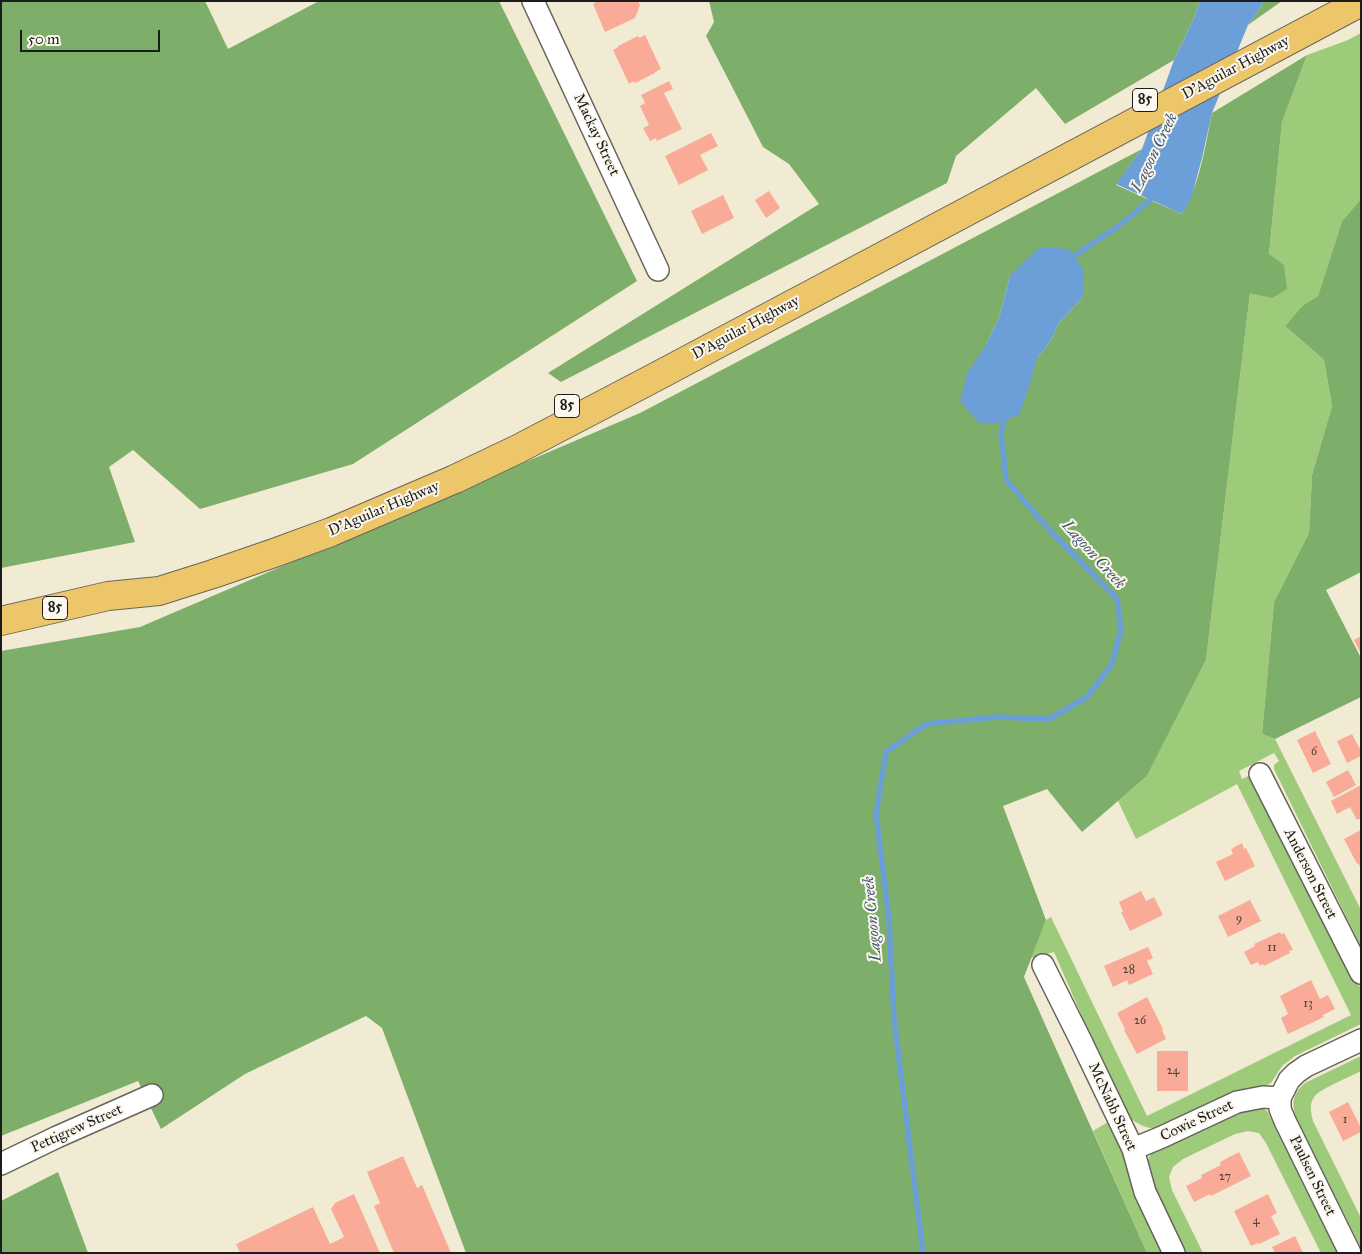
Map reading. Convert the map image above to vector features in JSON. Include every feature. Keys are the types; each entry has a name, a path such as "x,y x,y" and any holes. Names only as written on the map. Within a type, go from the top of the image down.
{"highway":[{"name":"D'Aguilar Highway","path":"1,621 108,596 156,576 221,555 344,509 446,466 956,208 1350,4"}],"street":[{"name":"Mackay Street","path":"533,1 658,270"},
{"name":"Anderson Street","path":"1260,774 1361,973"},
{"name":"McNabb Street","path":"1043,965 1082,1041 1133,1150 1146,1192 1174,1253"},
{"path":"1280,1098 1289,1080 1296,1073 1306,1066 1361,1040"},
{"name":"Pettigrew Street","path":"1,1164 152,1095"},
{"name":"Cowie Street","path":"1133,1150 1236,1102 1263,1097 1280,1098"},
{"name":"Paulsen Street","path":"1280,1098 1280,1109 1285,1122 1350,1253"}],"green space":[{"path":"1,1 205,1 228,49 319,1 499,1 637,281 353,464 200,509 133,450 109,467 135,542 1,568"},
{"path":"709,1 1200,1 1174,60 1065,124 1036,88 956,156 947,183 561,382 548,373 819,204 789,164 763,147 706,36 714,22"},
{"path":"1263,1 1282,1 1248,25 1261,7"},
{"path":"1361,33 1361,199 1342,221 1318,296 1303,305 1285,326 1324,360 1332,406 1312,475 1309,533 1274,602 1262,734 1275,739 1361,910 1361,947 1274,769 1274,765 1279,761 1274,753 1239,771 1242,779 1248,776 1252,777 1348,971 1361,988 1361,1024 1295,1056 1282,1066 1271,1083 1265,1086 1243,1089 1161,1128 1150,1128 1137,1123 1124,1113 1054,952 1031,958 1046,920 1051,917 1147,1116 1351,1015 1237,784 1136,839 1118,801 1147,776 1206,660 1250,293 1284,265 1269,255 1282,122 1307,55 1348,40"},
{"path":"1307,55 1282,122 1269,254 1284,265 1287,289 1272,298 1250,293 1206,660 1147,776 1082,832 1047,789 1003,806 1046,920 1024,977 1147,1253 466,1253 382,1028 366,1016 245,1074 161,1129 138,1081 1,1136 1,651 140,627 640,413 1142,149 1116,185 1182,214 1198,178 1212,113","holes":["1010,276 1083,297 1059,323 1050,342 1037,358 986,345 999,318"]},
{"path":"1361,199 1361,572 1326,590 1361,658 1361,697 1275,739 1262,734 1274,602 1309,533 1312,475 1332,406 1324,360 1285,326 1303,305 1318,296 1342,221"},
{"path":"1361,1056 1361,1071 1329,1086 1314,1097 1311,1109 1313,1121 1361,1218 1361,1248 1300,1126 1295,1114 1294,1098 1305,1083"},
{"path":"1261,1107 1267,1111 1337,1253 1321,1253 1266,1143 1259,1133 1248,1131 1235,1134 1183,1159 1173,1167 1169,1177 1172,1190 1203,1253 1185,1253 1156,1194 1147,1163 1150,1155 1163,1145 1242,1108"},
{"path":"1113,1119 1168,1253 1147,1253 1093,1131"},
{"path":"58,1172 88,1253 1,1253 1,1201"}],"water":[{"path":"1200,1 1263,1 1248,25 1212,113 1191,199 1182,214 1116,184 1142,149 1174,60"},
{"path":"1040,247 1069,249 1084,270 1083,297 1059,323 1050,342 1037,358 1019,415 997,423 979,423 960,401 967,373 986,345 999,318 1010,276"}],"building":[{"path":"596,1 638,1 640,5 635,18 605,32 593,4"},
{"path":"645,35 661,69 635,83 634,81 629,84 613,50 638,36 639,38"},
{"path":"669,81 673,89 664,93 682,129 657,141 656,138 650,141 643,128 649,125 640,106 645,103 641,95"},
{"path":"711,133 718,146 700,155 708,170 679,185 665,156"},
{"path":"769,191 780,208 766,218 755,200"},
{"path":"723,195 734,218 702,234 691,211"},
{"path":"1361,636 1361,654 1354,640"},
{"path":"1315,731 1331,764 1313,773 1297,740"},
{"path":"1352,734 1361,751 1361,756 1347,763 1337,741"},
{"path":"1348,770 1356,785 1334,797 1326,782"},
{"path":"1361,785 1361,818 1357,820 1350,807 1337,814 1331,801"},
{"path":"1361,830 1361,868 1344,839"},
{"path":"1242,843 1255,866 1225,881 1216,862 1233,854 1231,849"},
{"path":"1141,891 1146,901 1154,897 1163,915 1130,931 1121,912 1123,912 1119,902"},
{"path":"1250,900 1261,921 1228,937 1218,916"},
{"path":"1280,932 1281,934 1284,933 1293,950 1264,966 1263,964 1260,966 1258,962 1251,965 1244,952 1255,946 1254,944"},
{"path":"1148,947 1153,958 1147,961 1153,974 1129,985 1127,980 1113,987 1104,966"},
{"path":"1311,980 1320,999 1328,995 1335,1009 1323,1015 1324,1017 1288,1034 1281,1018 1288,1014 1280,996"},
{"path":"1147,997 1166,1039 1137,1054 1117,1013"},
{"path":"1157,1051 1188,1051 1188,1091 1157,1091"},
{"path":"1348,1102 1361,1128 1361,1132 1343,1141 1329,1112"},
{"path":"1239,1152 1251,1176 1211,1196 1210,1194 1194,1202 1186,1186 1202,1178 1201,1175 1221,1165 1220,1162"},
{"path":"403,1156 417,1188 422,1185 451,1253 394,1253 374,1206 380,1203 367,1172"},
{"path":"354,1194 380,1253 240,1253 236,1244 313,1207 330,1244 344,1237 331,1209 335,1203"},
{"path":"1268,1194 1277,1213 1271,1216 1280,1234 1251,1246 1234,1211"},
{"path":"1295,1236 1303,1253 1275,1253 1272,1247"}],"waterway":[{"name":"Lagoon Creek","path":"1068,260 1120,225 1150,200 1152,194"},
{"name":"Lagoon Creek","path":"923,1253 894,1019 889,919 876,814 886,752 926,724 997,717 1049,719 1087,697 1112,664 1121,629 1117,599 1054,535 1006,480 1001,433 1006,413"}]}
